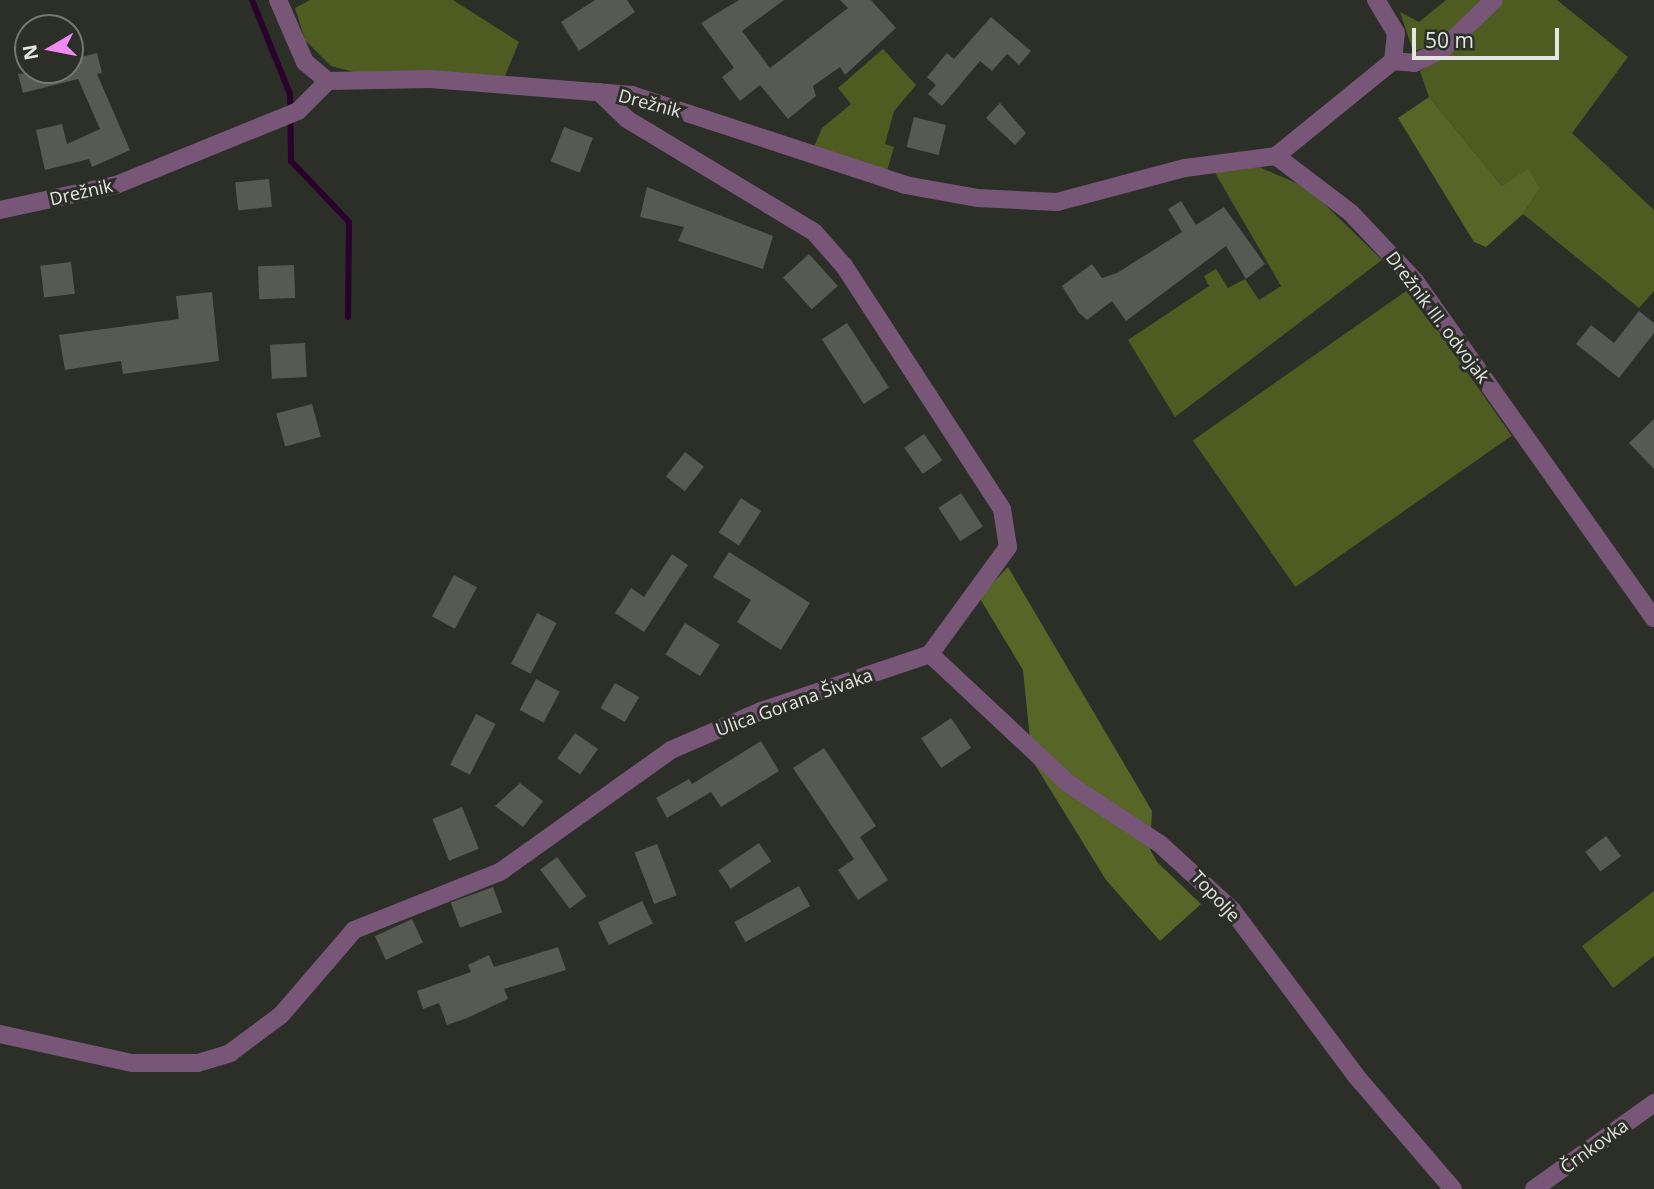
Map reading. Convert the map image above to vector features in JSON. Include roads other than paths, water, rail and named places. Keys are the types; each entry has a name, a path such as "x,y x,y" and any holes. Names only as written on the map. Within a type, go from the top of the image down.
{"street":[{"path":"278,0 305,62 328,80"},
{"path":"1376,0 1396,33 1393,61"},
{"path":"1276,156 1393,61 1414,63 1443,50 1494,0"},
{"name":"Drežnik","path":"0,210 116,185 298,111 328,80 430,79 632,95 905,185 1029,204 1058,202 1185,168 1276,156"},
{"path":"599,92 627,119 814,232 844,266 1002,509 1008,547 930,654"},
{"name":"Drežnik III. odvojak","path":"1276,156 1351,213 1415,281 1654,618"},
{"name":"Ulica Gorana Šivaka","path":"0,1034 132,1063 198,1063 230,1053 281,1015 354,930 500,872 671,750 761,711 930,654"},
{"name":"Topolje","path":"930,654 1069,784 1160,844 1232,910 1356,1076 1454,1189"},
{"name":"Črnkovka","path":"1534,1189 1654,1102"}],"waterway":[{"path":"252,0 290,94 291,161 349,222 348,317"}]}
